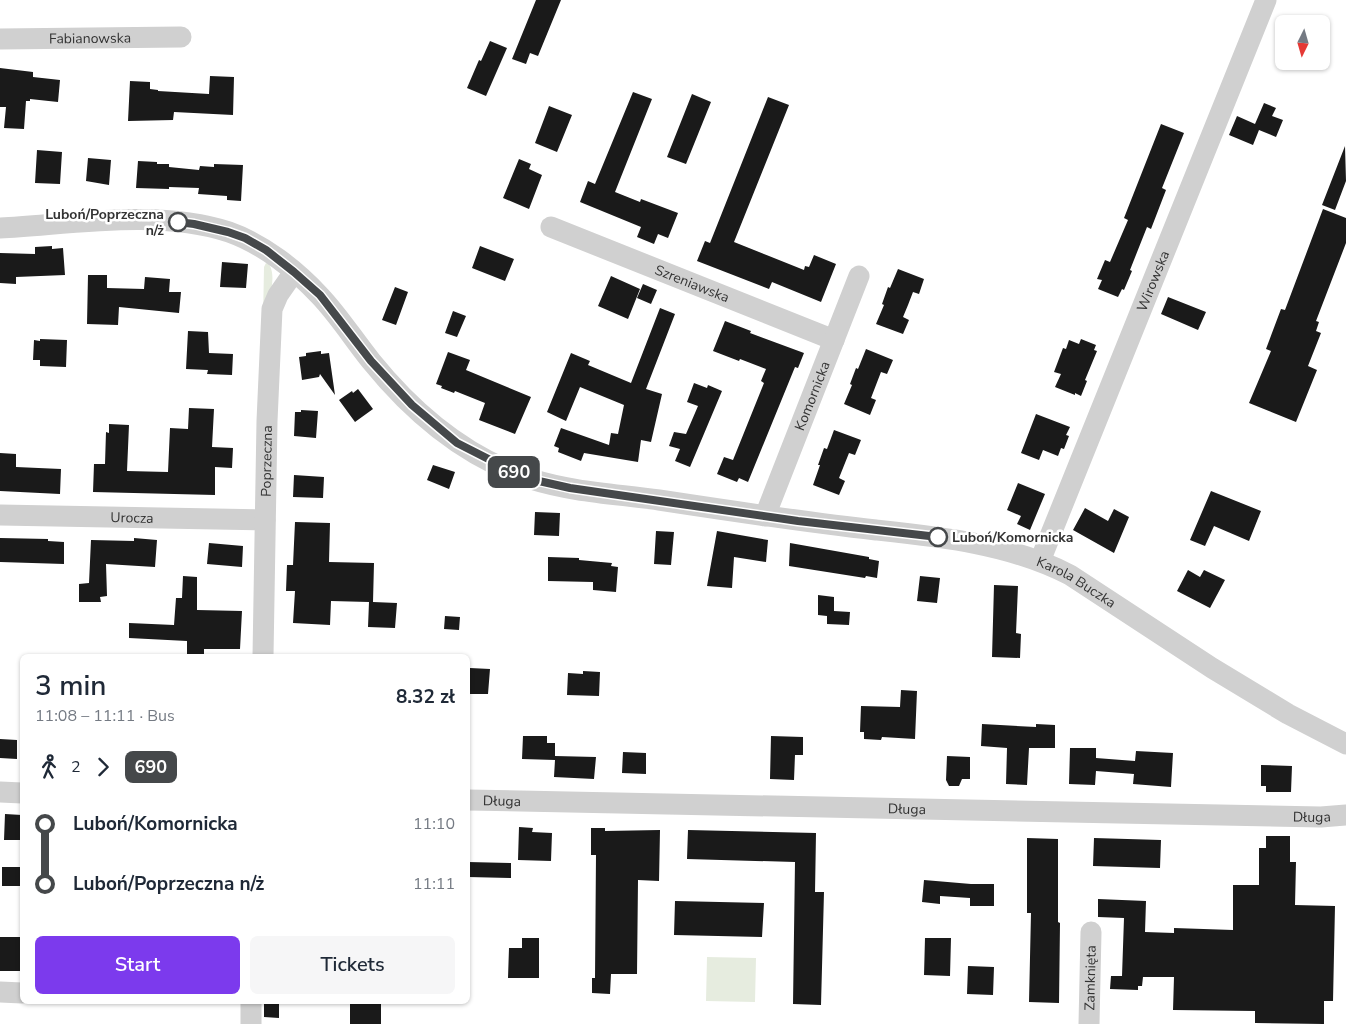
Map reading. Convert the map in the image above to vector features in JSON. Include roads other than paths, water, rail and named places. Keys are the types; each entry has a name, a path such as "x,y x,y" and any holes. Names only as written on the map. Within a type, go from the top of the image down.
{"street":[{"name":"Wirowska","path":"1040,561 1266,0"},
{"name":"Fabianowska","path":"0,39 181,37"},
{"name":"Karola Buczka","path":"0,228 117,220 158,221 194,224 245,238 266,250 320,295 371,361 398,392 439,428 470,450 514,472 549,484 765,516 954,540 1004,550 1040,561 1078,580 1218,673 1288,714 1346,744"},
{"name":"Szreniawska","path":"551,227 834,340"},
{"name":"Poprzeczna","path":"263,654 267,421 272,310 278,295 294,272"},
{"name":"Komornicka","path":"765,516 859,276"},
{"name":"Urocza","path":"0,515 265,520"},
{"path":"0,792 20,793"},
{"name":"Długa","path":"470,800 1311,817 1346,815"},
{"name":"Zamknięta","path":"1089,1024 1091,932"},
{"path":"0,992 20,993"},
{"path":"251,1004 251,1024"}],"place":[{"name":"Luboń/Poprzeczna n/ż","path":"178,222"},
{"name":"Luboń/Komornicka","path":"938,537"}]}
